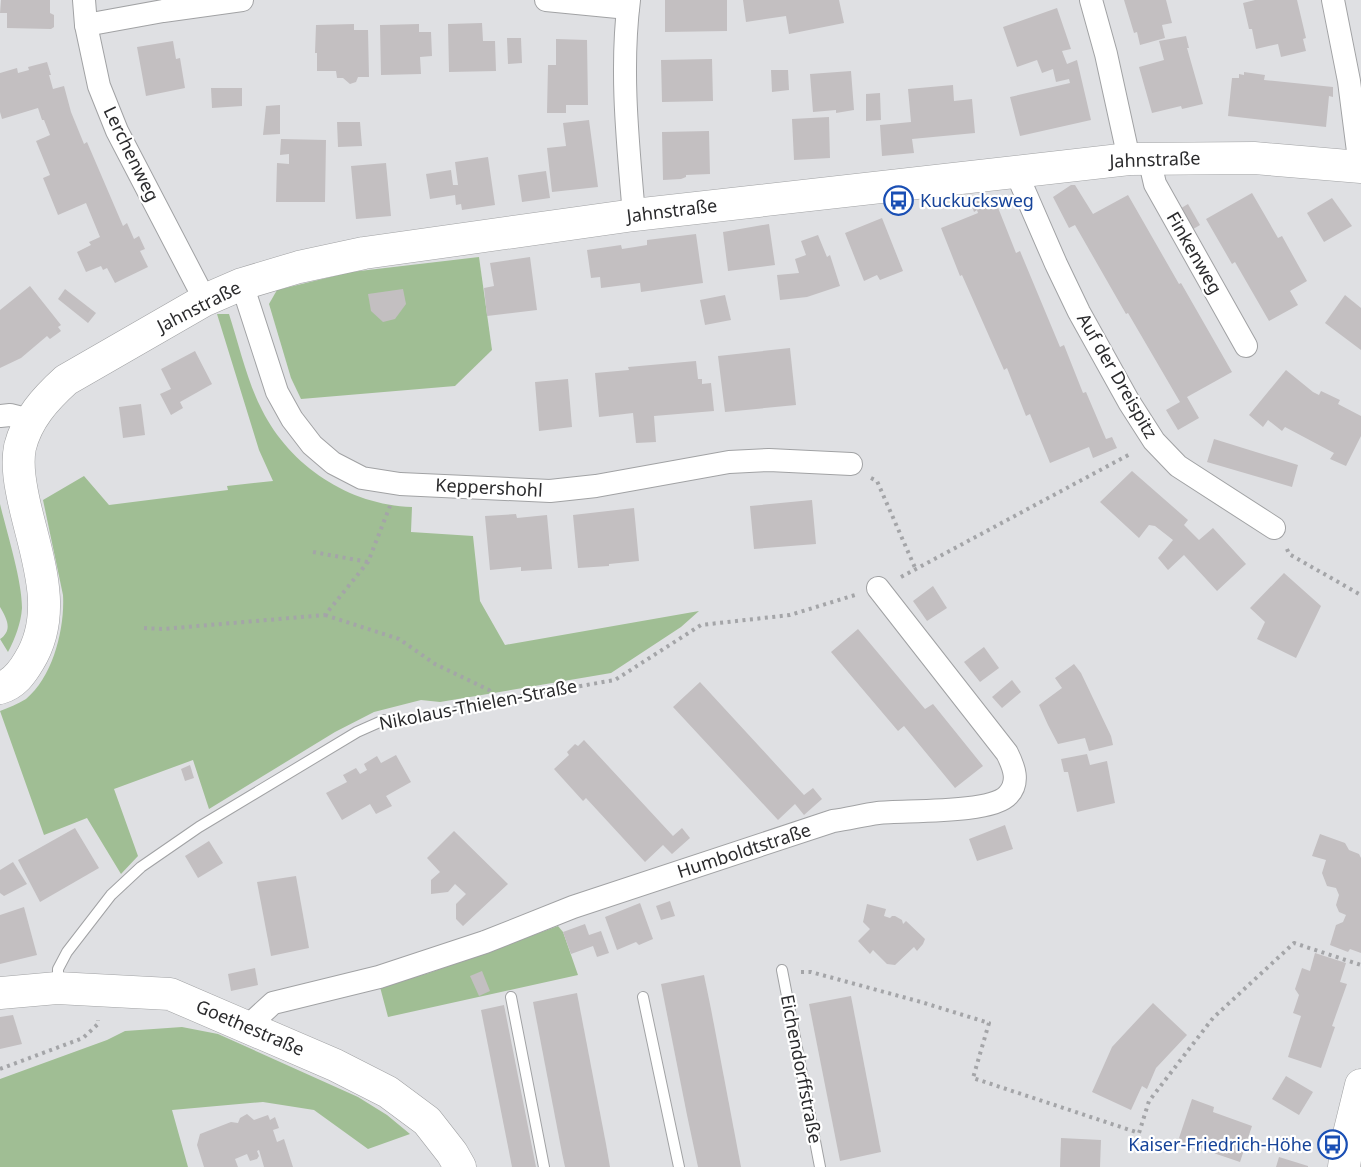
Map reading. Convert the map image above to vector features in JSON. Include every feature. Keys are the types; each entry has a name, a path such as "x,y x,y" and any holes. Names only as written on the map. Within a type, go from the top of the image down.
{"street":[{"name":"Lerchenweg","path":"84,0 86,25 99,86 117,131 205,300"},
{"path":"86,25 242,0"},
{"path":"546,0 628,4 626,117 634,215"},
{"name":"Finkenweg","path":"1091,0 1139,159 1246,346"},
{"path":"1336,1 1360,167"},
{"name":"Jahnstraße","path":"0,688 20,676 31,658 40,640 43,617 41,562 25,507 18,470 20,447 15,418 66,380 205,300 242,284 299,267 364,253 634,215 1139,159 1254,158 1360,167"},
{"name":"Auf der Dreispitz","path":"1016,172 1079,312 1129,402 1154,441 1178,466 1274,528"},
{"name":"Keppershohl","path":"242,284 277,392 292,419 312,445 333,463 362,478 400,484 550,491 596,486 729,462 769,460 851,464"},
{"name":"Humboldtstraße","path":"248,1026 273,1003 390,974 485,942 573,907 833,821 877,813 972,808 995,804 1007,797 1015,786 1015,770 1007,753 878,588"},
{"name":"Goethestraße","path":"0,993 57,987 170,994 335,1065 388,1092 426,1121 452,1153 460,1167"},
{"path":"1344,1167 1348,1138 1361,1084"}],"lane":[{"name":"Nikolaus-Thielen-Straße","path":"57,987 58,969 67,952 111,895 141,867 199,828 327,750 357,732 384,720"},
{"name":"Eichendorffstraße","path":"782,970 820,1167"},
{"path":"511,997 543,1167"},
{"path":"643,997 679,1167"}],"path":[{"name":"Nikolaus-Thielen-Straße","path":"384,720 615,680 701,625 790,615 878,588 916,570 1154,441"},
{"path":"851,464 877,482 916,570"},
{"path":"325,615 368,562 400,484"},
{"path":"1274,528 1289,554 1361,595"},
{"path":"312,552 368,562"},
{"path":"144,628 163,629 325,615 399,639 435,664 489,690 495,700"},
{"path":"782,970 811,972 989,1023 973,1078 1139,1133 1149,1101 1213,1018 1294,943 1361,965"},
{"path":"0,1069 83,1038 98,1024 103,990"}],"green space":[{"path":"479,257 492,350 455,386 301,399 291,378 269,304 277,290 351,272"},
{"path":"217,314 229,314 248,375 262,410 288,448 305,465 324,479 366,499 389,505 412,507 411,532 473,536 480,601 505,645 699,611 681,627 611,673 440,702 421,700 374,712 335,732 209,809 193,760 114,789 138,856 121,874 87,818 44,835 0,711 26,699 35,690 50,665 59,637 63,595 43,500 84,476 109,505 228,490 227,486 273,481 259,450"},
{"path":"0,504 17,570 22,608 17,631 8,652 0,639 4,636 8,624 0,607"},
{"path":"558,926 563,932 578,975 388,1017 380,987 429,973"},
{"path":"182,1027 218,1034 358,1097 387,1115 410,1134 368,1149 314,1110 263,1102 172,1110 188,1167 0,1167 0,1079 107,1040 125,1031"}],"building":[{"path":"1,0 50,0 50,13 54,15 54,27 51,29 7,28 7,13 0,13"},
{"path":"665,0 727,0 727,31 665,32"},
{"path":"743,0 839,0 844,23 789,34 786,16 746,22"},
{"path":"1124,0 1166,0 1172,23 1162,25 1165,38 1140,45"},
{"path":"1255,0 1297,0 1306,38 1303,39 1306,51 1281,57 1278,44 1256,49 1243,3"},
{"path":"1057,8 1071,49 1062,51 1067,64 1077,60 1091,120 1020,136 1010,97 1070,83 1069,79 1056,82 1053,69 1042,73 1037,60 1017,67 1003,27"},
{"path":"482,23 483,41 495,41 496,71 449,72 448,24"},
{"path":"354,24 354,30 368,30 369,77 358,77 356,82 350,84 343,78 337,78 336,71 317,71 316,25"},
{"path":"419,24 419,32 431,32 432,56 420,57 421,74 381,75 380,25"},
{"path":"1186,36 1189,48 1187,48 1203,104 1182,109 1181,106 1152,113 1139,67 1164,60 1159,41"},
{"path":"507,38 521,38 522,63 508,64"},
{"path":"556,39 587,40 588,105 566,105 566,113 547,113 548,65 556,65"},
{"path":"173,41 176,59 180,58 185,88 146,96 137,47"},
{"path":"712,59 713,101 662,102 661,60"},
{"path":"47,62 53,89 64,86 71,112 84,144 87,142 123,226 127,223 134,239 139,236 145,249 140,251 148,267 115,283 107,268 103,270 101,266 86,272 77,252 91,245 89,242 100,237 86,203 58,215 43,178 50,175 36,141 50,135 38,108 2,119 0,73 17,68 18,73 29,70 28,67"},
{"path":"771,70 788,70 789,90 772,92"},
{"path":"851,71 854,110 836,113 836,110 813,112 810,74"},
{"path":"1244,72 1265,75 1264,80 1333,87 1333,97 1329,96 1326,127 1228,116 1232,78 1239,78 1239,74 1244,75"},
{"path":"953,85 954,101 972,99 975,133 912,139 914,153 882,156 880,125 911,122 908,89"},
{"path":"211,88 242,88 242,106 212,108"},
{"path":"880,93 881,120 866,121 866,94"},
{"path":"280,105 280,134 263,135 266,106"},
{"path":"829,117 830,158 794,160 792,119"},
{"path":"589,120 598,187 552,192 547,148 566,146 563,123"},
{"path":"337,122 360,122 362,146 338,147"},
{"path":"709,131 710,174 686,175 681,179 663,180 662,132"},
{"path":"281,139 326,140 325,202 276,202 277,163 289,164 289,154 280,155"},
{"path":"488,157 495,205 462,210 461,204 456,205 455,195 430,199 426,174 451,170 453,185 458,185 455,162"},
{"path":"386,163 391,216 356,219 351,166"},
{"path":"546,171 550,198 522,202 518,175"},
{"path":"1071,185 1075,185 1093,214 1128,195 1232,372 1187,397 1199,418 1178,430 1166,410 1180,402 1075,225 1069,228 1053,197"},
{"path":"1252,193 1278,238 1282,236 1307,281 1290,291 1298,305 1269,321 1235,262 1232,264 1206,219"},
{"path":"993,195 1016,253 1020,251 1060,347 1064,345 1083,393 1086,392 1106,439 1112,437 1117,448 1093,458 1089,447 1050,463 1030,414 1026,416 1007,368 1004,370 962,275 960,276 941,228 978,213 977,210 974,212 969,198"},
{"path":"1332,198 1352,226 1324,242 1307,213"},
{"path":"1188,204 1200,225 1190,231 1178,210"},
{"path":"882,218 903,271 880,280 877,275 864,281 845,233"},
{"path":"769,224 775,265 728,271 723,232"},
{"path":"696,234 703,283 641,292 640,283 601,288 600,277 591,278 587,250 621,245 622,249 647,245 647,240"},
{"path":"818,235 827,257 830,255 840,286 807,297 780,300 777,275 799,273 795,259 806,255 801,241"},
{"path":"530,257 537,310 487,316 484,288 494,286 490,263"},
{"path":"30,286 61,325 58,327 61,331 50,339 47,336 21,358 0,368 0,310"},
{"path":"65,289 96,313 88,323 58,299"},
{"path":"403,289 406,304 395,319 383,322 371,311 368,294"},
{"path":"725,295 731,320 705,325 700,300"},
{"path":"1345,295 1361,308 1361,350 1325,323"},
{"path":"790,348 796,405 725,412 718,356"},
{"path":"195,351 212,384 180,402 183,408 171,415 160,394 171,389 161,369"},
{"path":"696,361 698,379 702,379 702,384 711,383 714,411 654,416 656,442 636,443 633,413 599,417 595,373 629,370 628,367"},
{"path":"1286,370 1313,392 1319,395 1321,391 1340,400 1338,404 1361,416 1361,436 1346,466 1330,459 1334,453 1285,427 1282,431 1268,420 1263,427 1249,415"},
{"path":"568,379 572,427 539,431 535,382"},
{"path":"141,404 145,435 123,438 119,407"},
{"path":"1214,439 1298,465 1292,487 1207,462"},
{"path":"1132,471 1188,520 1184,525 1199,540 1213,528 1246,564 1217,591 1184,555 1168,570 1158,558 1173,540 1155,526 1149,525 1139,538 1100,502"},
{"path":"812,500 816,544 754,549 750,506"},
{"path":"634,508 639,561 578,568 573,515"},
{"path":"516,514 517,518 547,515 552,569 521,571 521,567 490,570 485,516"},
{"path":"1284,573 1321,606 1296,658 1257,639 1265,622 1250,608"},
{"path":"933,586 947,608 927,621 913,601"},
{"path":"858,629 925,709 933,704 983,766 955,788 904,726 898,731 831,652"},
{"path":"984,647 999,668 980,682 964,662"},
{"path":"1074,664 1081,673 1111,736 1113,745 1089,751 1085,738 1058,744 1048,725 1039,705 1062,688 1055,678"},
{"path":"1012,680 1021,692 1002,708 992,697"},
{"path":"700,682 804,795 813,788 822,799 804,815 795,804 778,820 673,707"},
{"path":"584,740 673,836 682,828 690,838 672,854 663,845 645,862 586,798 583,801 554,769 569,755 567,752 575,744 578,746"},
{"path":"1087,754 1090,765 1107,761 1115,803 1077,812 1068,772 1064,772 1061,759"},
{"path":"396,755 411,782 386,796 392,806 376,814 370,804 342,820 326,793 347,782 343,775 356,768 360,774 367,770 364,764 377,756 381,763"},
{"path":"190,765 194,778 185,781 181,769"},
{"path":"1005,825 1013,849 977,861 969,839"},
{"path":"75,828 99,868 40,902 18,860"},
{"path":"454,831 508,884 463,926 456,919 456,904 466,894 455,884 448,892 431,894 431,880 440,872 427,858"},
{"path":"1320,834 1345,843 1349,850 1359,854 1361,858 1361,953 1350,949 1348,952 1330,945 1336,925 1343,922 1346,915 1339,912 1336,905 1339,895 1336,888 1327,886 1322,873 1326,860 1312,856"},
{"path":"209,841 223,863 198,878 185,856"},
{"path":"13,862 27,884 4,896 0,893 0,870"},
{"path":"296,876 309,948 271,956 257,882"},
{"path":"670,901 675,916 661,920 656,906"},
{"path":"640,903 653,939 639,945 636,942 617,950 605,917"},
{"path":"867,904 886,909 884,916 890,918 895,916 902,920 903,924 906,921 925,939 923,944 917,951 914,947 895,965 887,964 873,950 870,954 858,941 870,929 863,922"},
{"path":"24,907 37,955 0,964 0,915"},
{"path":"585,924 589,935 601,931 609,953 597,957 593,946 571,954 563,932"},
{"path":"1315,953 1346,963 1340,982 1347,984 1332,1026 1335,1027 1321,1068 1288,1057 1301,1016 1293,1013 1299,995 1295,989 1302,968 1310,971"},
{"path":"255,968 258,985 231,991 228,974"},
{"path":"482,971 490,991 479,996 470,976"},
{"path":"704,975 741,1167 698,1167 661,984"},
{"path":"577,993 610,1167 565,1167 533,1002"},
{"path":"851,996 881,1152 840,1161 809,1004"},
{"path":"1153,1003 1187,1035 1156,1068 1147,1089 1142,1086 1131,1110 1092,1092 1112,1047"},
{"path":"504,1005 536,1167 512,1167 481,1010"},
{"path":"13,1015 22,1044 0,1049 0,1017"},
{"path":"1286,1076 1313,1092 1299,1115 1272,1099"},
{"path":"1192,1099 1214,1107 1213,1112 1252,1126 1240,1162 1178,1141"},
{"path":"247,1114 254,1120 268,1115 270,1120 275,1117 279,1128 273,1130 277,1142 284,1139 293,1167 264,1167 259,1150 257,1159 250,1161 247,1154 235,1159 238,1167 204,1167 197,1145 200,1134 231,1122 238,1123 240,1118"},
{"path":"1061,1138 1101,1140 1100,1167 1060,1167"},
{"path":"1279,1157 1308,1166 1308,1167 1276,1167"}],"place":[{"name":"Kuckucksweg","path":"899,201"},
{"name":"Kaiser-Friedrich-Höhe","path":"1333,1145"}]}
